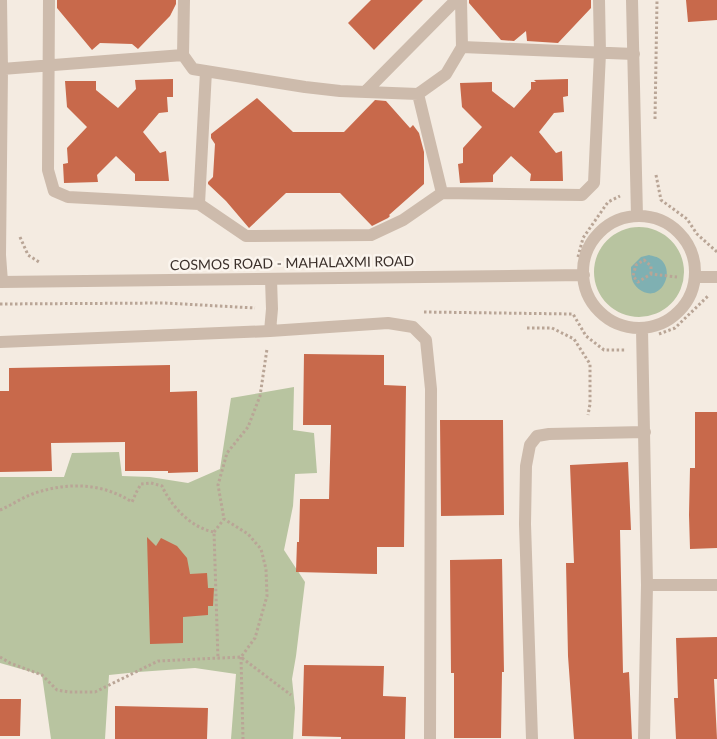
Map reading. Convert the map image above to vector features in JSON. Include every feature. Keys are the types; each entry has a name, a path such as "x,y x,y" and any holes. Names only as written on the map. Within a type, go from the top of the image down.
{"street":[{"path":"1,0 1,282"},
{"path":"48,0 48,170 54,191 68,197 199,204 246,236 371,236 403,220 442,193 582,195 594,183 600,53 599,0"},
{"path":"184,0 183,55 193,69 340,91 418,94 446,74 462,47 461,0"},
{"path":"366,92 456,0"},
{"path":"632,0 637,216"},
{"path":"462,47 634,54"},
{"path":"2,69 183,55"},
{"path":"199,204 206,71"},
{"path":"418,94 442,193"},
{"path":"637,216 653,217 668,223 680,233 690,246 695,262 692,293 683,307 672,318 658,326 642,329 626,327 611,321 599,311 589,298 584,275 583,266 587,251 595,237 607,226 621,219 637,216"},
{"name":"COSMOS ROAD - MAHALAXMI ROAD","path":"1,282 584,275"},
{"path":"695,277 717,277"},
{"path":"270,332 272,309 271,278"},
{"path":"0,342 270,332 388,323 413,327 426,340 431,390 430,739"},
{"path":"642,329 647,585 644,739"},
{"path":"532,739 525,524 526,466 530,446 537,436 549,434 645,432"},
{"path":"647,585 717,585"}],"path":[{"path":"655,127 657,0"},
{"path":"656,174 660,200 687,218 697,234 717,252"},
{"path":"577,259 583,238 608,202 623,195"},
{"path":"19,235 28,255 44,265"},
{"path":"651,274 651,266 644,260 636,265 633,276 638,282 651,274 695,277"},
{"path":"643,342 652,336 675,328 712,292"},
{"path":"528,328 552,328 574,339 590,364 590,404 587,420"},
{"path":"218,659 214,532 224,519 218,485 227,453 248,427 260,396 270,332"},
{"path":"0,514 1,509 36,492 60,487 84,486 104,489 132,502 141,484 151,483 162,486 166,495 190,521 206,531 214,532"},
{"path":"224,519 248,534 261,549 266,569 267,596 255,638 242,657 244,739"},
{"path":"0,657 10,663 42,675 57,690 95,692 158,661 242,657 290,694"}],"green space":[{"path":"639,227 656,230 671,240 681,255 684,272 681,289 671,304 656,314 639,317 622,314 607,304 597,289 594,272 597,255 607,240 622,230"},
{"path":"294,387 293,430 314,433 317,473 295,474 293,506 284,550 305,582 292,679 295,708 293,739 231,739 236,674 195,668 109,675 105,739 51,739 42,675 0,663 0,477 64,477 72,453 119,452 122,476 150,477 188,483 220,469 231,398"}],"water":[{"path":"649,255 660,259 667,271 663,285 656,292 652,293 638,288 633,282 631,274 631,267 641,257"}],"building":[{"path":"57,0 176,0 176,4 170,16 138,49 132,44 100,43 92,50 57,8"},
{"path":"371,0 423,0 374,50 348,23"},
{"path":"469,0 591,0 591,8 558,43 527,41 526,31 514,41 501,40 469,3"},
{"path":"686,0 717,0 717,20 688,22"},
{"path":"173,79 173,97 167,97 168,112 159,113 143,132 160,153 166,151 169,181 135,181 135,174 116,156 97,175 98,182 64,183 63,164 68,163 67,148 87,127 67,107 65,81 96,81 96,90 118,108 136,89 135,80"},
{"path":"568,79 568,96 563,97 564,112 554,113 539,132 556,153 562,151 563,181 530,181 531,174 511,156 493,175 493,182 460,183 458,164 463,163 463,148 482,127 462,107 460,83 492,82 492,91 514,108 531,89 531,82 536,82 534,80"},
{"path":"257,98 293,132 344,132 375,100 386,101 410,128 413,125 419,133 424,152 424,184 388,218 372,226 340,193 286,193 249,228 208,182 213,177 215,144 211,134"},
{"path":"304,354 384,355 384,385 406,386 404,547 377,547 377,574 296,572 300,499 329,499 331,425 303,425"},
{"path":"170,365 170,392 197,391 198,472 125,471 125,442 51,443 52,471 0,472 0,391 9,391 9,368"},
{"path":"695,412 717,412 717,548 690,549 690,468 695,468"},
{"path":"440,420 503,420 504,515 441,516"},
{"path":"628,462 631,530 620,530 623,673 629,672 632,739 574,739 568,656 566,563 574,563 570,465"},
{"path":"147,537 156,546 161,538 177,546 187,558 190,574 207,573 208,588 214,588 213,606 208,606 208,615 183,617 183,643 150,644"},
{"path":"502,559 504,672 502,672 501,738 454,738 454,673 451,673 450,560"},
{"path":"717,637 717,679 714,679 717,739 676,739 674,698 678,698 676,638"},
{"path":"304,665 384,666 383,696 406,697 405,739 341,739 341,737 302,736"},
{"path":"0,699 21,699 20,736 0,736"},
{"path":"115,706 208,708 207,739 115,739"}]}
